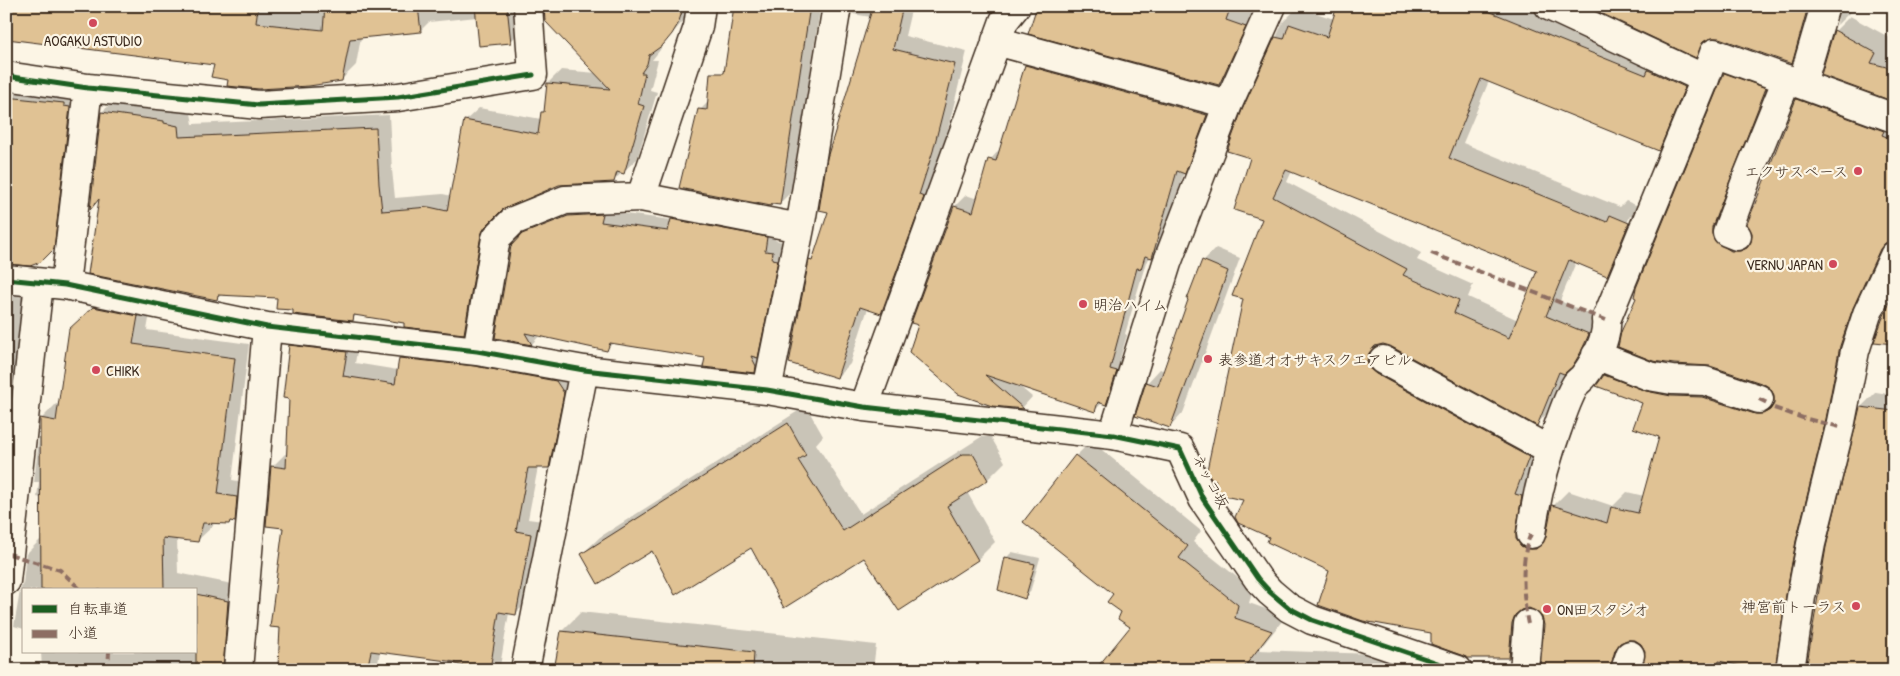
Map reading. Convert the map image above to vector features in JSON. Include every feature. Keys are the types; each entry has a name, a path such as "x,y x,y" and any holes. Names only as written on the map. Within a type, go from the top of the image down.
{"street":[{"path":"6,76 88,88 259,105 398,97 533,75 528,6"},
{"path":"640,197 698,28 702,6"},
{"path":"767,390 800,228 837,6"},
{"path":"864,407 996,41 1004,21 1016,6"},
{"path":"1113,435 1167,263 1228,104 1272,6"},
{"path":"1549,6 1705,79"},
{"path":"1737,236 1726,232 1748,175 1794,82 1824,9 1822,6"},
{"path":"996,41 1228,104"},
{"path":"1530,534 1536,499 1549,450 1570,396 1596,355 1607,327 1606,320 1714,53 1894,118"},
{"path":"6,581 10,508 88,88"},
{"path":"477,351 496,238 513,220 565,200 640,197 800,228"},
{"path":"1790,670 1811,544 1840,427 1855,350 1867,314 1890,273"},
{"name":"ネッコ坂","path":"6,279 52,284 267,327 477,351 584,370 767,390 864,407 1113,435 1180,449 1203,499 1243,560 1270,592 1289,608 1312,620 1458,670"},
{"path":"238,670 267,327"},
{"path":"1596,355 1649,376 1672,380 1705,381 1759,399"},
{"path":"1383,360 1549,450"},
{"path":"525,670 584,370"},
{"path":"1524,670 1528,624"}],"building":[{"path":"11,6 258,6 256,23 323,30 325,6 418,6 421,32 350,39 342,81 309,86 259,89 227,86 228,80 211,77 214,65 7,39"},
{"path":"475,6 507,6 511,43 479,46"},
{"path":"544,6 684,6 678,24 672,34 663,45 649,55 647,64 641,73 645,73 638,104 644,106 624,174 617,172 614,182 559,185 502,210 485,227 481,235 464,334 404,327 404,323 354,315 353,321 293,314 293,310 276,309 277,298 218,295 217,300 88,274 99,199 90,210 101,112 164,121 164,123 178,126 179,137 376,128 382,211 429,207 447,211 464,120 538,134 541,112 544,112 547,83 610,89 545,21"},
{"path":"734,6 810,6 780,205 772,204 771,206 679,188 698,109 707,110 710,73 724,73"},
{"path":"873,6 903,6 893,49 955,64 933,151 919,195 924,197 881,314 860,307 837,378 789,363 809,260 812,261 828,212 819,210 827,158"},
{"path":"1037,6 1231,6 1226,20 1246,27 1219,85 1028,34"},
{"path":"1337,6 1476,6 1646,75 1648,70 1685,87 1659,151 1481,79 1449,158 1607,222 1610,215 1629,223 1607,276 1569,260 1546,316 1589,334 1572,367 1564,374 1559,372 1537,426 1390,346 1383,344 1375,346 1369,353 1367,361 1369,368 1376,374 1529,457 1515,494 1522,496 1516,539 1521,546 1528,549 1536,549 1543,543 1552,505 1607,523 1611,507 1638,513 1659,437 1633,428 1642,403 1596,386 1604,375 1646,391 1671,396 1702,397 1755,414 1763,414 1770,410 1774,404 1774,395 1770,388 1764,384 1710,366 1653,361 1618,347 1621,332 1636,298 1634,297 1636,288 1724,73 1766,88 1712,227 1715,241 1731,251 1740,251 1747,248 1751,242 1752,233 1747,224 1796,99 1884,131 1882,135 1894,140 1894,241 1885,243 1880,249 1853,308 1840,346 1825,424 1796,541 1775,670 1759,670 1719,661 1717,670 1642,670 1645,651 1641,644 1635,640 1627,640 1620,643 1615,650 1610,670 1540,670 1544,625 1542,617 1529,608 1521,610 1515,615 1512,623 1509,658 1468,658 1431,644 1431,633 1363,621 1318,605 1329,571 1267,542 1269,537 1238,523 1235,517 1243,500 1219,495 1214,487 1216,480 1211,479 1207,470 1243,299 1232,296 1262,219 1234,210 1250,158 1227,151 1242,110 1275,37 1284,39 1289,24 1327,37","holes":["1286,170 1537,271 1509,338 1454,313 1459,300 1403,275 1407,269 1273,197"]},
{"path":"1586,6 1806,6 1807,10 1792,64 1719,38 1712,38 1703,42 1696,58"},
{"path":"1834,30 1876,53 1871,63 1894,69 1892,101 1821,75"},
{"path":"1025,65 1207,115 1185,174 1177,171 1152,258 1145,256 1141,269 1137,268 1110,369 1117,371 1106,405 1098,402 1095,412 985,375 1024,409 992,406 958,394 909,352 918,325 911,323 954,206 973,212 988,159 996,161"},
{"path":"6,97 64,103 64,106 70,107 54,249 41,262 30,266 6,264"},
{"path":"603,214 601,222 668,231 671,219 767,237 765,251 773,252 772,259 778,260 758,358 751,356 756,366 755,373 703,367 705,358 610,343 607,351 525,333 532,345 495,338 511,246 522,234 568,216"},
{"path":"1202,260 1228,271 1170,428 1135,416 1146,382 1158,386"},
{"path":"1894,294 1894,344 1874,342 1882,320"},
{"path":"93,307 138,316 133,344 235,358 218,494 237,497 235,522 230,521 229,524 203,523 198,542 163,538 164,588 41,588 40,418 56,421 69,329"},
{"path":"289,345 347,352 343,376 395,384 399,358 475,366 556,381 564,393 549,468 528,468 516,531 531,534 516,615 499,612 490,670 455,664 455,662 371,651 367,670 295,670 278,666 280,628 270,627 283,528 266,526 271,466 286,468 289,399 283,398"},
{"path":"1860,407 1894,411 1894,670 1806,670 1826,547"},
{"path":"788,423 806,455 798,460 843,531 963,454 973,454 988,480 947,506 978,560 899,611 864,558 784,608 751,548 675,595 652,551 598,584 581,554"},
{"path":"1075,455 1188,546 1179,558 1238,605 1235,618 1272,631 1242,670 1095,670 1130,627 1118,619 1121,612 1107,602 1113,594 1023,522"},
{"path":"1005,557 1035,564 1025,599 998,590"},
{"path":"198,594 228,601 223,670 196,670 196,654 198,654"},
{"path":"561,631 754,652 753,670 554,670"}],"marked path":[{"path":"1431,253 1606,320"},
{"path":"1759,399 1767,403"},
{"path":"1774,408 1803,418 1840,427"},
{"path":"1528,624 1524,591 1524,566 1525,554 1531,534"},
{"path":"9,554 60,570 79,588"},
{"path":"108,670 109,654"}],"cycle path":[{"path":"6,76 88,88 259,105 398,97 533,75"},
{"path":"6,279 65,285 267,327 477,351 584,370 767,390 864,407 1113,435 1180,449 1203,499 1258,579 1289,608 1312,620 1458,670"}],"place":[{"name":"AOGAKU ASTUDIO","path":"93,23"},
{"name":"エクサスペース","path":"1858,171"},
{"name":"VERNU JAPAN","path":"1833,264"},
{"name":"明治ハイム","path":"1083,304"},
{"name":"表参道オオサキスクエアビル","path":"1208,359"},
{"name":"CHIRK","path":"96,370"},
{"name":"神宮前トーラス","path":"1856,606"},
{"name":"ON田スタジオ","path":"1547,609"}]}
